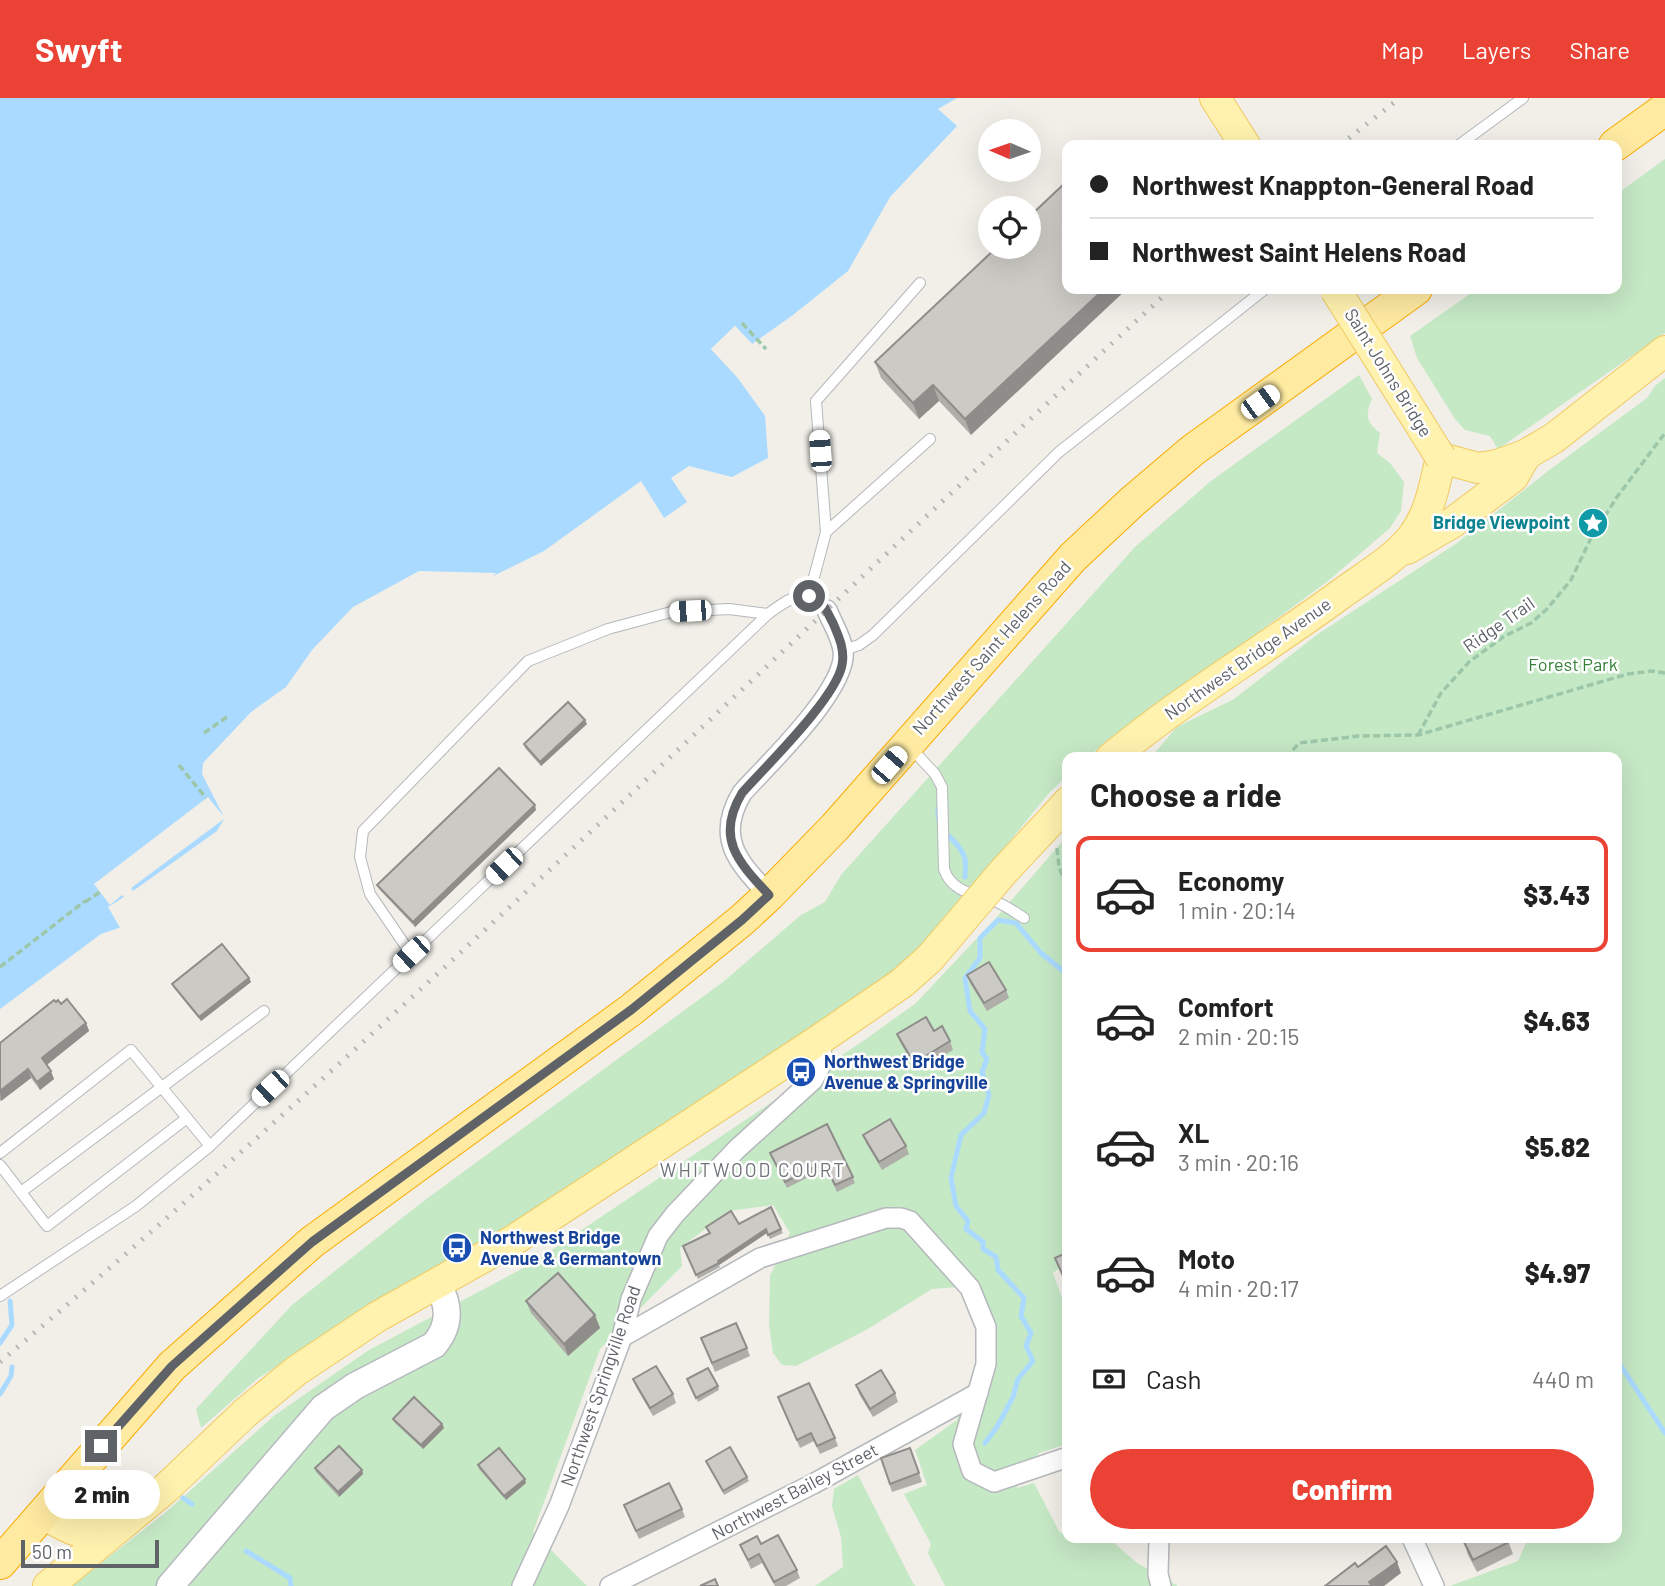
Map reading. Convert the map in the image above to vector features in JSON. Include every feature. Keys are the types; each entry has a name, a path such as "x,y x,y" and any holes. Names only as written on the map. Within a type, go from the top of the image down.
{"highway":[{"path":"1622,140 1665,109"},
{"name":"Northwest Saint Helens Road","path":"0,1563 172,1366 312,1242 631,1010 742,920 835,827 1073,556 1193,450 1409,294"}],"main road":[{"path":"1215,98 1242,140"},
{"name":"Saint Johns Bridge","path":"1338,294 1441,458"},
{"name":"Northwest Bridge Avenue","path":"1386,561 1417,529 1427,510 1441,458 1470,467 1497,466 1525,455 1554,438 1665,351"},
{"name":"Northwest Bridge Avenue","path":"1119,752 1386,561 1452,523 1513,477 1525,455"},
{"path":"47,1586 60,1578 164,1489 245,1413 296,1371 377,1317 514,1240 902,983 930,958 1004,871 1058,822"},
{"path":"170,1586 323,1408 355,1386 434,1345 443,1335 447,1322 446,1298 437,1283"},
{"path":"44,1514 76,1532 96,1534 113,1530"}],"street":[{"path":"769,895 736,858 729,832 734,806 742,793 822,703 842,668 843,650 827,610"},
{"name":"Northwest Springville Road","path":"522,1586 559,1506 622,1337 631,1299 658,1236 675,1214 737,1149 813,1080 823,1061 819,1040"},
{"path":"622,1337 760,1258 886,1218 901,1218 910,1221 970,1288 986,1327 986,1364 963,1444 972,1471 994,1482 1062,1459"},
{"name":"Northwest Bailey Street","path":"610,1586 813,1485 978,1393"},
{"path":"1160,1543 1158,1574 1161,1586"},
{"path":"1414,1543 1434,1586"}],"lane":[{"path":"1466,140 1522,98"},
{"path":"809,596 826,532 816,401 920,283"},
{"path":"843,650 859,645 873,635 1059,452 1259,294"},
{"path":"826,532 930,439"},
{"path":"0,1296 136,1206 210,1146 768,614 790,599 809,596 827,610"},
{"path":"411,954 370,894 360,858 363,831 528,661 608,629 671,612 729,609 768,614"},
{"path":"907,744 935,774 942,787 946,877 958,889 999,903 1024,918"},
{"path":"21,1192 264,1011"},
{"path":"0,1153 131,1050 210,1146"},
{"path":"0,1165 47,1226 187,1118"}],"path":[{"path":"742,323 766,349"},
{"name":"Ridge Trail","path":"1418,735 1441,693 1469,662 1503,637 1531,623 1547,609 1571,580 1591,538 1617,497 1665,433"},
{"path":"1291,752 1299,743 1359,736 1418,735 1628,674 1652,671 1665,673"},
{"path":"204,733 227,717"},
{"path":"179,765 206,798"},
{"path":"1058,822 1059,867 1062,875"},
{"path":"0,967 100,892"}],"green space":[{"path":"1665,159 1665,333 1498,449 1490,436 1465,430 1455,419 1417,358 1410,336 1470,294 1622,294 1622,190"},
{"path":"1359,375 1372,399 1368,410 1369,422 1380,433 1377,453 1390,463 1404,482 1401,511 1390,528 1328,581 1094,752 1062,752 1062,781 1049,793 926,945 881,983 512,1233 329,1333 257,1379 201,1428 196,1409 292,1305 421,1203 723,982 801,915 825,902 841,875 1135,547 1211,481"},
{"name":"Forest Park","path":"1665,378 1665,1586 1450,1586 1518,1561 1526,1543 1622,1543 1622,752 1155,752 1177,727 1234,699 1318,634 1457,543 1647,398"},
{"path":"1062,842 1062,1266 1053,1273 1062,1298 1062,1446 1039,1453 1017,1483 1017,1488 1034,1483 1062,1533 1062,1543 1114,1543 1137,1563 1178,1586 945,1586 928,1553 931,1544 904,1494 927,1485 915,1450 957,1420 979,1358 978,1327 958,1287 932,1289 866,1330 796,1366 782,1365 773,1353 769,1325 770,1276 790,1233 773,1205 729,1211 680,1248 682,1266 600,1349 533,1532 587,1586 72,1586 165,1513 275,1415 369,1350 531,1264 916,1003 996,918"},
{"path":"858,1475 916,1586 815,1586 843,1567 841,1537 832,1506 834,1489"}],"water":[{"path":"0,98 1015,98 957,126 890,197 848,271 752,344 735,326 711,349 737,377 765,416 768,458 732,477 689,466 671,478 687,502 664,518 641,481 544,551 352,645 231,764 229,775 251,819 130,924 101,934 0,1009"}],"pier":[{"path":"957,98 1015,98 957,126 938,109"},
{"path":"735,326 754,346 750,346 735,331 716,349 740,374 737,377 711,349"},
{"path":"419,571 496,573 489,580 354,648 299,708 266,731 234,765 233,779 252,814 245,845 159,910 122,931 108,907 124,897 122,895 110,905 94,884 208,797 224,817 202,774 203,763 251,712 286,687 312,650 353,607","holes":["224,819 217,831 133,891 131,888"]}],"building":[{"path":"1062,186 1062,294 1099,294 965,419 933,385 913,403 875,362 984,259 1041,259 1041,206"},
{"path":"568,702 585,720 540,762 524,744"},
{"path":"499,768 535,805 413,922 377,885"},
{"path":"222,944 249,978 199,1017 172,984"},
{"path":"989,962 1006,990 984,1003 967,975"},
{"path":"67,999 86,1023 42,1058 51,1071 37,1082 28,1069 0,1091 0,1043 54,1000 61,1004"},
{"path":"926,1017 934,1031 942,1026 950,1041 914,1063 897,1034"},
{"path":"890,1119 906,1146 879,1162 863,1135"},
{"path":"827,1124 853,1177 835,1185 824,1162 785,1182 770,1153"},
{"path":"771,1207 781,1229 768,1235 766,1229 718,1261 719,1263 696,1275 683,1246 710,1233 706,1227 731,1211 739,1224"},
{"path":"1062,1255 1062,1274 1055,1258"},
{"path":"558,1273 595,1315 564,1344 526,1301"},
{"path":"736,1323 747,1348 712,1363 701,1338"},
{"path":"656,1366 673,1394 650,1408 633,1379"},
{"path":"708,1368 718,1386 696,1398 687,1379"},
{"path":"881,1370 895,1393 870,1409 856,1385"},
{"path":"809,1383 835,1438 817,1446 811,1433 797,1440 778,1397"},
{"path":"414,1397 442,1424 421,1445 393,1419"},
{"path":"339,1446 362,1470 338,1492 315,1468"},
{"path":"730,1447 747,1477 723,1491 706,1461"},
{"path":"499,1448 525,1479 504,1496 478,1465"},
{"path":"910,1448 919,1473 890,1484 881,1458"},
{"path":"669,1483 682,1509 636,1531 624,1505"},
{"path":"778,1535 797,1570 774,1582 759,1554 748,1560 740,1545 757,1536 761,1544"},
{"path":"1464,1543 1507,1543 1473,1560"},
{"path":"1386,1546 1397,1562 1369,1582 1372,1586 1325,1586 1355,1563 1358,1567"},
{"path":"715,1579 718,1586 700,1586"}],"waterway":[{"path":"938,808 938,817 944,831 958,846 965,859 965,877"},
{"path":"985,1443 1013,1397 1018,1379 1033,1361 1026,1346 1031,1333 1021,1316 1024,1298 998,1270 996,1257 983,1249 983,1242 966,1229 968,1221 956,1206 951,1178 961,1135 984,1113 989,1095 982,1072 987,1059 982,1052 985,1029 970,1011 965,978 980,958 980,938 998,920 1016,923 1041,953 1062,970"},
{"path":"0,1343 12,1325 10,1301"},
{"path":"0,1394 11,1376 12,1367"},
{"path":"1622,1368 1665,1433"},
{"path":"183,1498 192,1504"},
{"path":"246,1551 290,1578 291,1586"}],"railway":[{"path":"1346,140 1400,98"},
{"path":"0,1362 299,1100 445,967 1166,294"}],"place":[{"name":"Bridge Viewpoint","path":"1593,523"},
{"name":"Northwest Bridge Avenue & Springville","path":"801,1072"},
{"name":"Northwest Bridge Avenue & Germantown","path":"457,1248"}],"district":[{"name":"WHITWOOD COURT","path":"753,1170"}],"route":[{"path":"101,1446 172,1366 312,1242 631,1010 769,895 736,858 731,845 730,822 734,806 742,793 822,703 842,668 843,650 827,610 809,596"}]}
